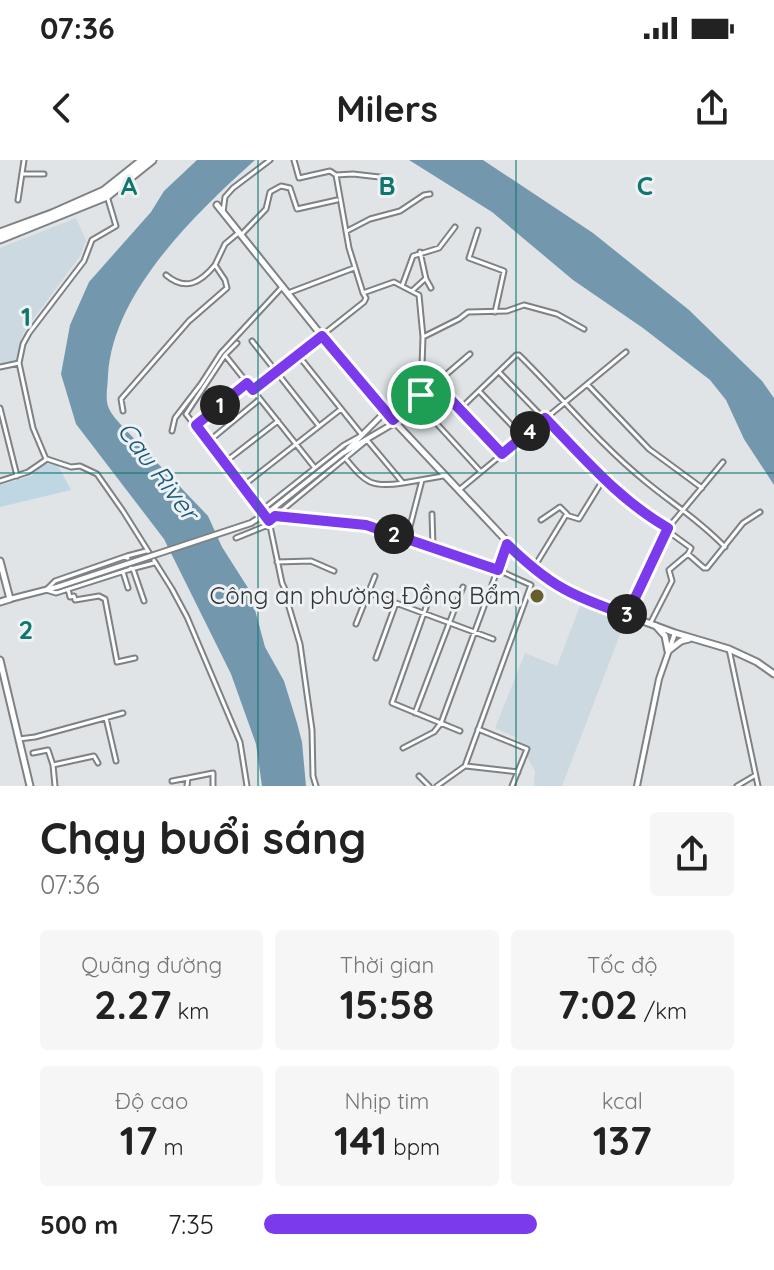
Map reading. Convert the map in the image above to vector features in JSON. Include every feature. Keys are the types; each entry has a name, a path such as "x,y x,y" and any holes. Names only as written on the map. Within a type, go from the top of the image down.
{"highway":[{"path":"0,233 106,193 143,160"},
{"path":"0,239 106,193 152,160"}],"main road":[{"path":"217,205 394,421 533,569 570,594 675,633 729,649 774,674"},
{"path":"0,561 10,599 0,602"},
{"path":"653,624 665,636 668,651 681,641 692,638"},
{"path":"0,660 3,686 30,786"}],"street":[{"path":"18,200 24,160"},
{"path":"223,212 227,194 270,160"},
{"path":"294,160 299,178 330,171 336,175 388,178"},
{"path":"23,174 44,174"},
{"path":"253,390 366,298 354,268 338,200 336,175"},
{"path":"166,275 176,282 195,282 205,278 226,242 241,233 266,209 270,192 281,186 290,188 297,209 338,200"},
{"path":"106,193 116,226 92,240 84,261 23,344 19,363 33,428 47,459 71,467 80,466 97,474 180,602 240,742 247,786"},
{"path":"346,232 370,219 400,211 430,194"},
{"path":"402,286 410,260 420,252 439,248 455,227"},
{"path":"478,230 469,258 504,271 495,312"},
{"path":"420,252 431,288"},
{"path":"123,411 121,399 133,384 189,321 227,288 215,265"},
{"path":"288,293 354,268"},
{"path":"413,290 426,279"},
{"path":"363,293 394,282 419,295 423,337 421,395"},
{"path":"172,431 175,418 221,353 283,286"},
{"path":"423,337 468,312 495,312 527,305 557,314 584,329"},
{"path":"252,341 319,426"},
{"path":"237,343 186,411 244,485 268,523 300,644 316,786"},
{"path":"459,490 626,352"},
{"path":"297,354 362,435"},
{"path":"343,453 394,421 470,354"},
{"path":"225,355 315,468"},
{"path":"460,409 518,355 645,481 685,509 725,547"},
{"path":"0,367 19,363"},
{"path":"499,372 604,480 643,514 668,528 691,548 669,570 672,581 653,624"},
{"path":"196,425 247,383"},
{"path":"435,383 502,454"},
{"path":"587,383 649,449 702,488"},
{"path":"479,391 523,437"},
{"path":"209,441 260,399"},
{"path":"416,400 481,472"},
{"path":"0,408 17,476"},
{"path":"244,485 341,409"},
{"path":"10,599 57,587 251,523 266,515 343,453 386,411"},
{"path":"225,462 278,421"},
{"path":"262,510 344,445 362,435"},
{"path":"236,538 268,523 367,440"},
{"path":"367,440 403,483"},
{"path":"0,481 38,468 47,459"},
{"path":"346,459 369,483 382,486 446,476"},
{"path":"627,615 668,528 723,462"},
{"path":"407,538 422,480"},
{"path":"541,520 560,507 579,519 604,480"},
{"path":"688,554 705,569 743,523 760,512"},
{"path":"432,514 433,547"},
{"path":"533,569 567,514"},
{"path":"275,516 366,525 528,582 531,589 465,766 437,786"},
{"path":"403,748 434,732 441,723 507,544"},
{"path":"46,590 55,581 146,551"},
{"path":"127,556 144,601"},
{"path":"277,562 311,561 334,571"},
{"path":"46,590 56,593 154,563"},
{"path":"123,572 128,588"},
{"path":"356,624 375,576"},
{"path":"415,713 463,587"},
{"path":"68,589 70,597 74,596 75,600 99,596 105,599 117,662 135,658"},
{"path":"369,593 493,639"},
{"path":"430,596 391,700 394,705 460,731"},
{"path":"376,658 396,603"},
{"path":"637,786 659,679 675,633"},
{"path":"729,649 735,689 758,786"},
{"path":"19,739 123,713"},
{"path":"106,718 116,761"},
{"path":"478,729 527,751 512,786"},
{"path":"33,753 48,750 55,786"},
{"path":"53,765 94,756 98,763"},
{"path":"465,766 518,772"},
{"path":"172,781 213,773 213,786"},
{"path":"737,786 756,775"},
{"path":"419,776 429,786"},
{"path":"187,786 188,778"}],"shaded area":[{"path":"76,218 86,240 80,256 23,333 15,362 0,365 0,248"},
{"path":"44,463 58,466 71,490 0,507 0,485 31,476"},
{"path":"581,603 626,619 562,786 534,786 535,771 517,738 495,728 525,653 557,666"}],"water":[{"name":"Cau River","path":"197,160 255,160 184,229 141,284 113,344 107,402 122,426 208,516 222,547 250,591 265,647 284,681 297,723 306,786 262,786 256,744 231,674 164,539 76,424 61,374 70,325 89,282 151,212 164,191"},
{"path":"409,160 483,160 593,233 689,310 762,381 774,398 774,485 744,439 726,400 710,380 643,328 573,280 492,212"}],"place":[{"name":"Công an phường Đồng Bẩm","path":"537,596"}],"route":[{"path":"322,336 393,420 421,395 435,383 502,454 545,418 617,494 668,528 627,615 552,584 507,544 498,570 366,525 275,516 269,521 196,425 247,383 253,390 322,336"}]}
